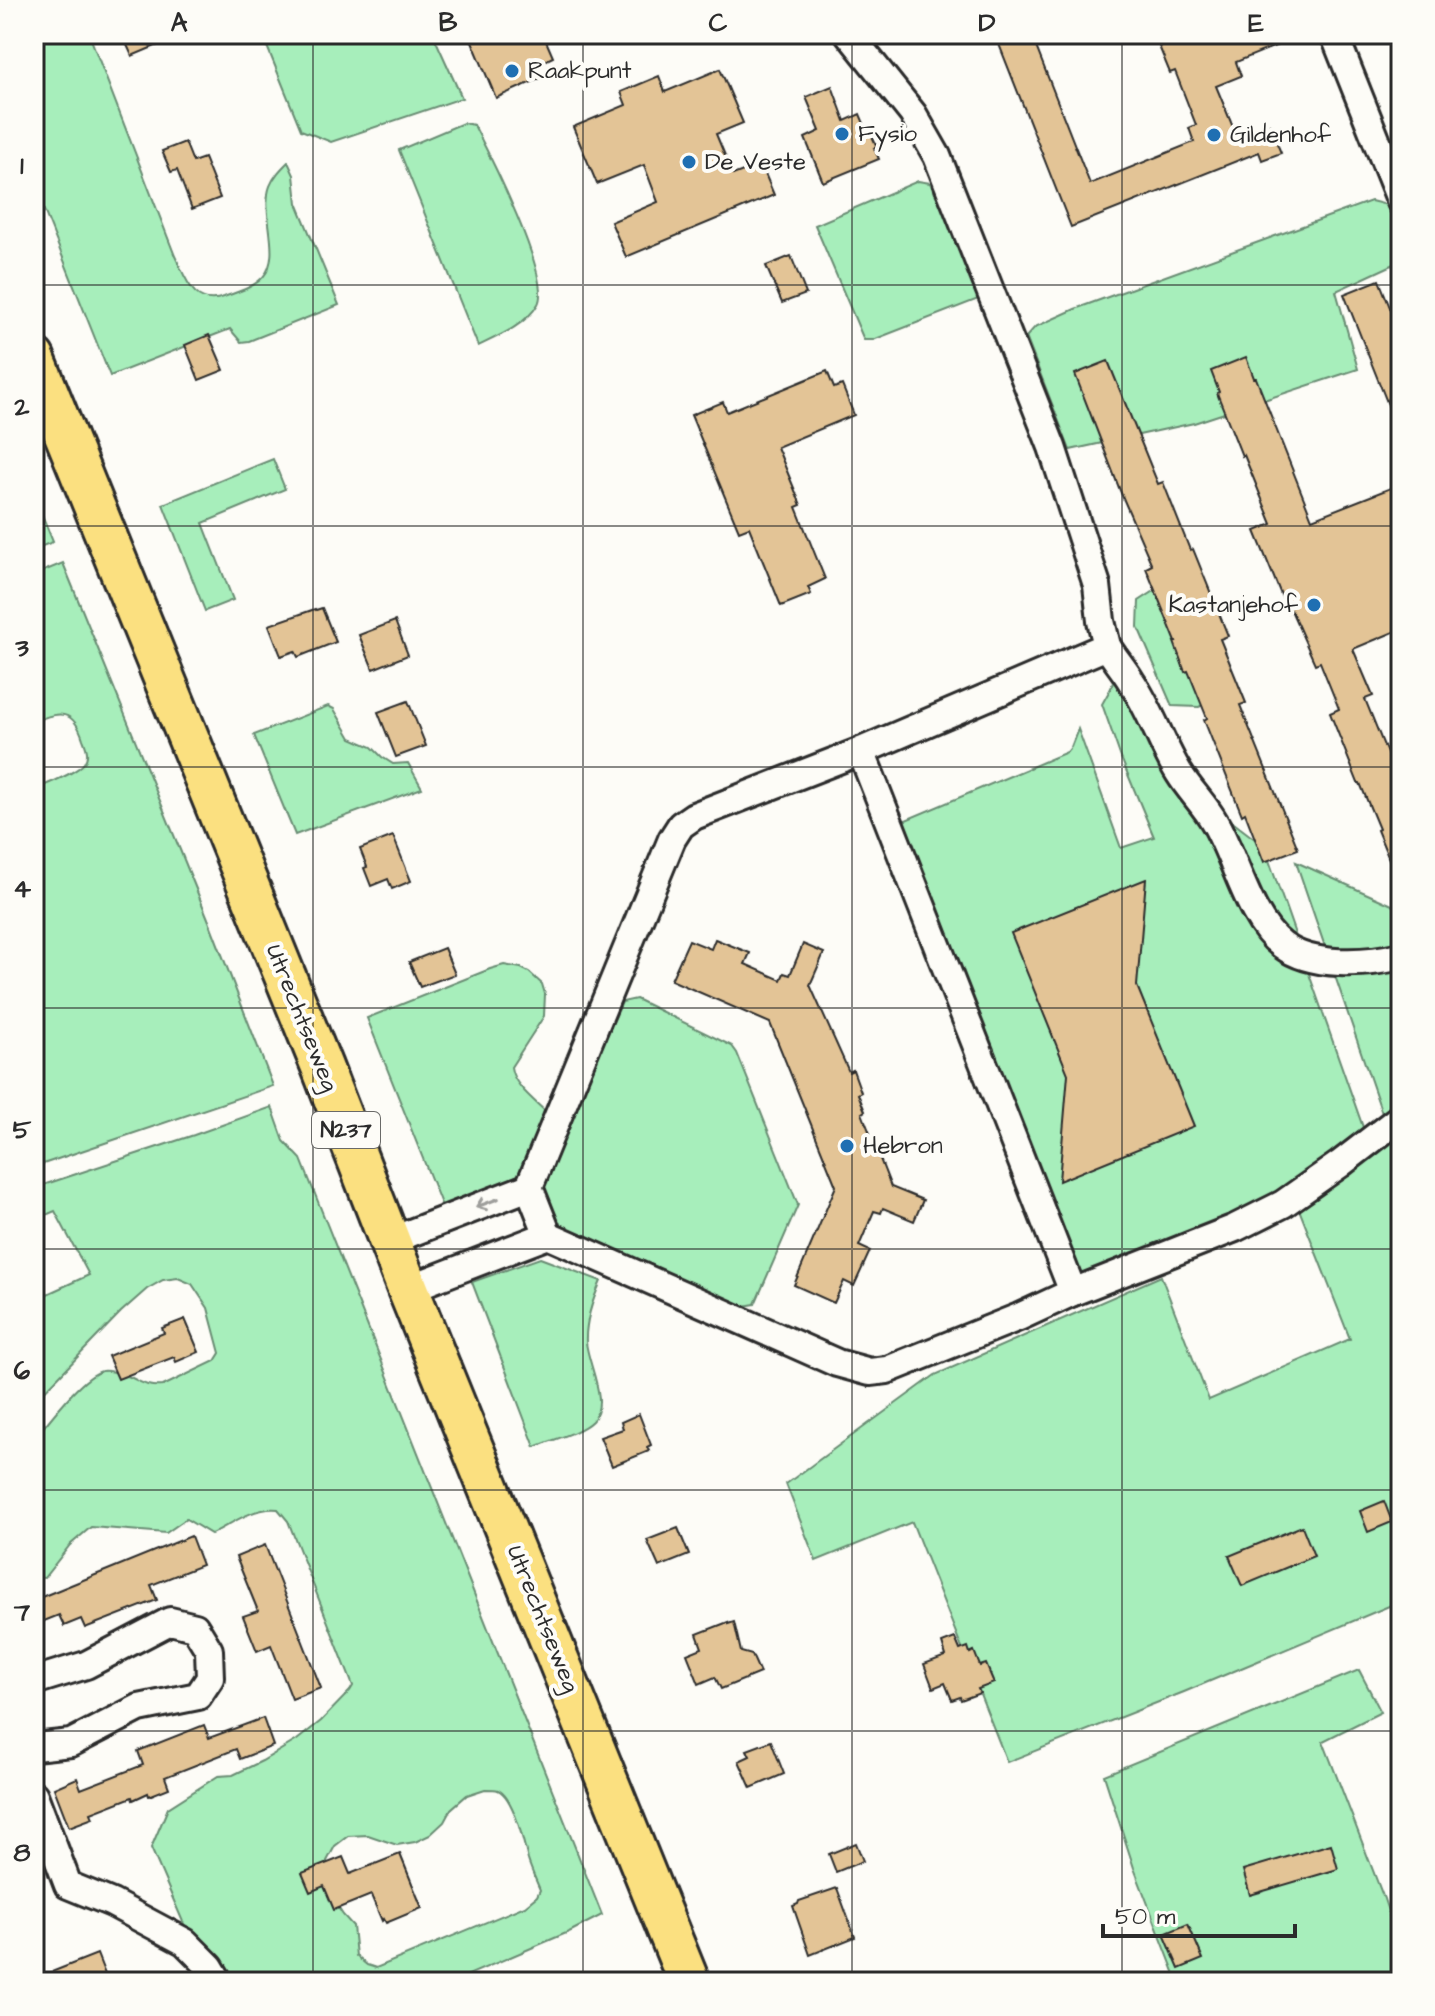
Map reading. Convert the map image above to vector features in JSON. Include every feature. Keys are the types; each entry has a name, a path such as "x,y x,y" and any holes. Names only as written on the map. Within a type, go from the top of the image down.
{"main road":[{"name":"Utrechtseweg","path":"34,358 689,1982"}],"street":[{"path":"849,34 913,114 937,156 1052,447 1097,585 1107,646 1132,682 1178,772 1216,824 1256,912 1280,944 1292,952 1330,961 1363,962 1401,956"},
{"path":"1334,34 1401,202"},
{"path":"1107,646 861,751 694,816 681,825 672,839 529,1187 548,1235 810,1352 852,1368 870,1372 887,1370 1235,1228 1283,1204 1401,1117"},
{"path":"861,751 1073,1292"},
{"path":"390,1241 529,1187"},
{"path":"408,1289 548,1235"},
{"path":"34,1681 86,1665 170,1621 195,1627 209,1650 210,1678 198,1696 139,1708 71,1743 34,1747"},
{"path":"34,1795 68,1885 112,1903 185,1942 210,1967 219,1982"}],"green space":[{"path":"34,34 89,34 175,256 187,282 198,295 213,299 224,297 250,287 263,277 271,257 270,186 288,162 294,175 297,203 339,305 249,341 241,342 230,329 110,376 34,185"},
{"path":"262,34 433,34 462,98 331,142 301,130"},
{"path":"463,123 474,125 505,188 528,244 540,290 538,304 527,318 478,346 399,150"},
{"path":"918,181 930,183 981,298 873,340 864,340 815,225"},
{"path":"1371,201 1387,205 1401,239 1401,261 1336,291 1358,369 1194,423 1070,450 1026,337 1035,327 1075,309"},
{"path":"273,459 285,489 203,523 233,600 205,611 163,504"},
{"path":"34,495 53,542 34,549"},
{"path":"63,563 273,1086 34,1167 34,790 75,771 84,763 87,754 79,729 70,718 58,714 34,722 34,575"},
{"path":"1156,590 1210,701 1199,707 1172,706 1138,627 1139,601"},
{"path":"1120,661 1209,804 1264,846 1365,1133 1269,1203 1080,1280 901,822 1067,752 1078,729 1121,848 1154,837 1102,704"},
{"path":"328,706 334,709 351,738 372,747 393,764 408,763 422,788 295,835 254,735"},
{"path":"1296,862 1401,909 1401,1105 1384,1119"},
{"path":"504,965 529,972 542,984 545,994 544,1016 511,1067 520,1086 547,1113 517,1183 445,1214 367,1018"},
{"path":"636,999 732,1046 798,1205 755,1304 732,1308 558,1232 542,1190 545,1180 622,1002"},
{"path":"272,1107 284,1141 301,1159 602,1915 452,1982 209,1982 151,1848 168,1808 218,1776 233,1775 297,1740 321,1721 353,1686 288,1521 278,1509 252,1513 211,1534 186,1519 166,1533 91,1527 70,1545 44,1578 34,1577 34,1439 57,1411 75,1390 102,1371 119,1373 150,1386 163,1386 215,1361 220,1353 208,1308 192,1284 178,1278 163,1280 147,1289 121,1312 34,1402 34,1300 89,1275 55,1211 34,1220 34,1188","holes":["486,1789 497,1790 509,1802 540,1890 537,1896 525,1906 376,1968 367,1965 356,1956 353,1926 332,1898 326,1874 327,1861 335,1846 348,1836 368,1835 397,1845 415,1842 430,1835 467,1795"]},
{"path":"1401,1134 1401,1601 1007,1762 912,1522 816,1561 786,1484 935,1375 1161,1276 1209,1400 1350,1339 1299,1209"},
{"path":"540,1258 601,1281 590,1311 586,1334 599,1404 597,1413 587,1425 535,1447 472,1282"},
{"path":"1359,1670 1381,1712 1323,1741 1401,1951 1401,1982 1178,1982 1134,1868 1104,1775"}],"building":[{"path":"122,34 184,34 132,56"},
{"name":"Raakpunt","path":"469,34 543,34 553,57 536,65 541,78 496,98"},
{"name":"Gildenhof","path":"995,34 1031,34 1090,184 1194,142 1189,128 1196,125 1175,71 1170,73 1156,39 1169,34 1305,34 1236,62 1241,76 1216,86 1237,137 1269,124 1281,153 1262,160 1259,152 1071,227"},
{"name":"De Veste","path":"720,69 743,123 716,134 733,175 761,164 774,195 626,257 611,222 658,202 644,165 597,184 573,127 626,105 621,92 659,76 665,92"},
{"name":"Fysio","path":"832,86 845,121 860,114 877,147 874,148 879,159 823,182 805,138 820,131 806,97"},
{"path":"185,142 193,162 204,158 220,198 192,209 177,170 171,172 162,151"},
{"path":"791,256 806,294 782,303 766,266"},
{"path":"1379,280 1401,335 1400,435 1344,294"},
{"path":"209,335 224,370 199,380 185,345"},
{"path":"1246,357 1312,519 1401,484 1401,629 1353,649 1373,696 1365,699 1401,788 1401,888 1330,713 1339,709 1320,662 1315,664 1291,610 1288,612 1255,531 1272,524 1242,456 1211,371"},
{"path":"1108,361 1158,484 1163,482 1228,636 1220,639 1246,703 1240,705 1298,849 1264,862 1204,720 1207,718 1188,671 1185,672 1146,568 1152,565 1075,374"},
{"path":"827,371 834,388 842,385 854,415 777,447 801,505 796,507 825,579 808,587 811,594 781,606 749,527 739,531 691,415 723,402 727,412"},
{"path":"322,608 336,642 298,657 295,651 281,656 269,625"},
{"path":"395,621 408,655 373,669 359,635"},
{"path":"408,701 426,746 396,757 378,712"},
{"path":"393,836 411,881 392,889 388,879 371,886 360,849"},
{"path":"1146,879 1137,986 1194,1126 1059,1181 1068,1074 1011,933"},
{"name":"Hebron","path":"715,939 750,953 745,964 781,980 784,973 790,975 803,944 824,953 810,985 849,1072 853,1070 865,1111 862,1113 891,1187 923,1200 914,1221 883,1208 881,1213 874,1211 859,1246 870,1251 854,1286 844,1281 834,1303 794,1285 836,1186 770,1023 671,980 689,940 711,949"},
{"path":"444,948 455,974 420,987 409,962"},
{"path":"185,1319 199,1352 176,1362 174,1357 118,1379 108,1356 164,1333 162,1328"},
{"path":"639,1414 651,1445 647,1447 649,1451 612,1466 600,1437 623,1429 621,1422"},
{"path":"1384,1501 1392,1522 1368,1532 1360,1511"},
{"path":"1302,1526 1314,1556 1242,1586 1229,1556"},
{"path":"678,1528 689,1555 659,1567 647,1540"},
{"path":"191,1536 202,1565 151,1585 157,1600 85,1628 81,1619 64,1626 59,1615 34,1625 34,1600"},
{"path":"265,1545 321,1688 292,1699 271,1645 257,1651 243,1616 258,1611 236,1557"},
{"path":"734,1622 741,1652 752,1655 760,1673 721,1689 715,1677 699,1684 687,1654 702,1648 697,1634"},
{"path":"955,1638 960,1650 968,1647 970,1653 974,1651 980,1666 986,1664 994,1683 978,1689 980,1693 961,1700 960,1697 952,1700 945,1683 933,1688 924,1664 946,1656 942,1643"},
{"path":"263,1718 273,1746 240,1759 236,1749 165,1777 169,1788 133,1800 132,1797 91,1813 93,1818 69,1827 54,1788 77,1778 81,1789 143,1765 138,1751 204,1725 209,1738"},
{"path":"771,1741 784,1774 751,1788 739,1761 750,1756 747,1750"},
{"path":"856,1843 863,1861 836,1872 829,1854"},
{"path":"1331,1844 1338,1869 1250,1895 1243,1870"},
{"path":"400,1854 422,1908 386,1923 384,1919 382,1921 371,1895 334,1910 324,1886 310,1892 302,1873 343,1857 350,1874"},
{"path":"837,1888 855,1937 810,1955 793,1906"},
{"path":"1188,1924 1203,1959 1179,1969 1164,1934"},
{"path":"97,1954 108,1982 34,1982 34,1979"}],"place":[{"name":"Raakpunt","path":"512,71"},
{"name":"Fysio","path":"842,134"},
{"name":"Gildenhof","path":"1214,135"},
{"name":"De Veste","path":"689,162"},
{"name":"Kastanjehof","path":"1314,605"},
{"name":"Hebron","path":"847,1146"}]}
